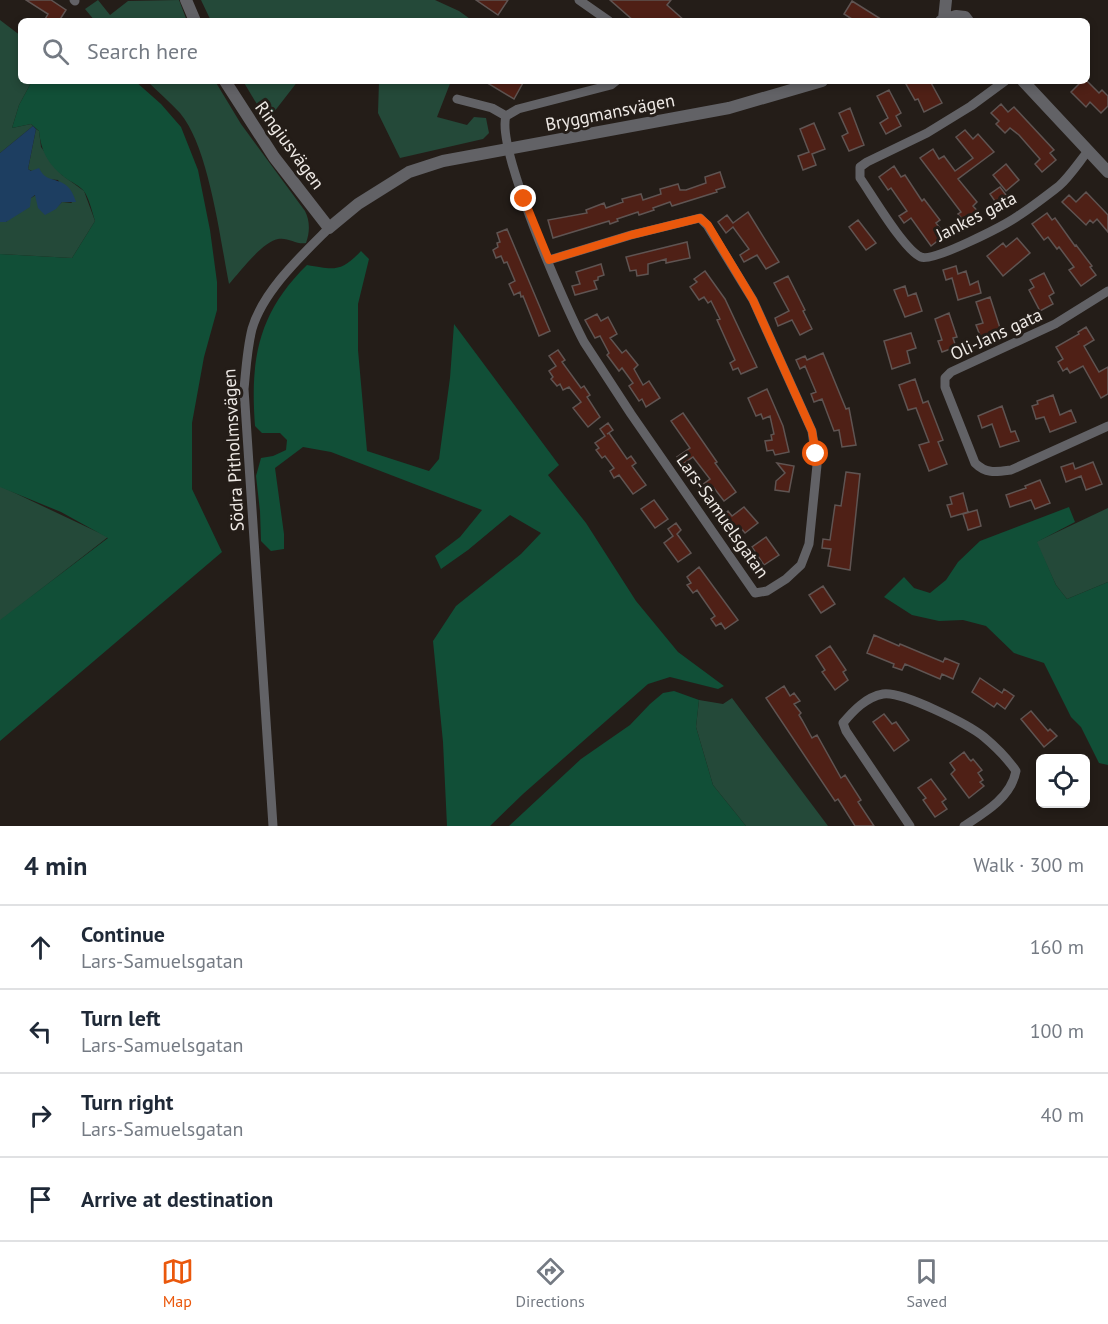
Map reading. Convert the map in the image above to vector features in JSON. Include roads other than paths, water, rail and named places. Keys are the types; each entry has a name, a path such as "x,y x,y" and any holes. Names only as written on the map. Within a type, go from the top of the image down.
{"street":[{"path":"186,0 194,18"},
{"path":"579,0 605,18"},
{"path":"943,18 946,0"},
{"path":"950,18 956,16 966,18"},
{"name":"Ringiusvägen","path":"227,84 274,157 329,228"},
{"path":"457,99 492,108 506,116 518,109 613,84"},
{"name":"Bryggmansvägen","path":"509,149 729,108 812,84"},
{"name":"Jankes gata","path":"1001,84 971,106 927,133 860,167 860,178 902,240 921,257 928,258 975,239 1017,217 1060,184 1088,151"},
{"path":"1026,84 1108,172"},
{"name":"Lars-Samuelsgatan","path":"506,116 504,123 509,149 524,199 569,312 584,342 755,593 767,591 786,579 801,565 808,544 817,465 812,431 753,300 708,225 700,218 631,235 549,260"},
{"name":"Södra Pitholmsvägen","path":"273,826 245,400 247,351 253,326 264,303 283,278 329,228 358,204 409,172 443,161 509,149"},
{"name":"Oli-Jans gata","path":"1108,291 1055,324 951,372 945,378 945,387 975,463 993,473 1011,470 1108,426"},
{"path":"910,826 846,731 843,723 856,708 881,694 893,693 937,710 982,736 1009,760 1016,771 1014,783 993,808 964,826"}],"water":[{"path":"33,126 36,129 28,169 31,171 39,168 47,177 68,186 76,202 62,202 56,209 45,215 38,208 35,195 31,198 30,207 6,222 0,222 0,153"}]}
